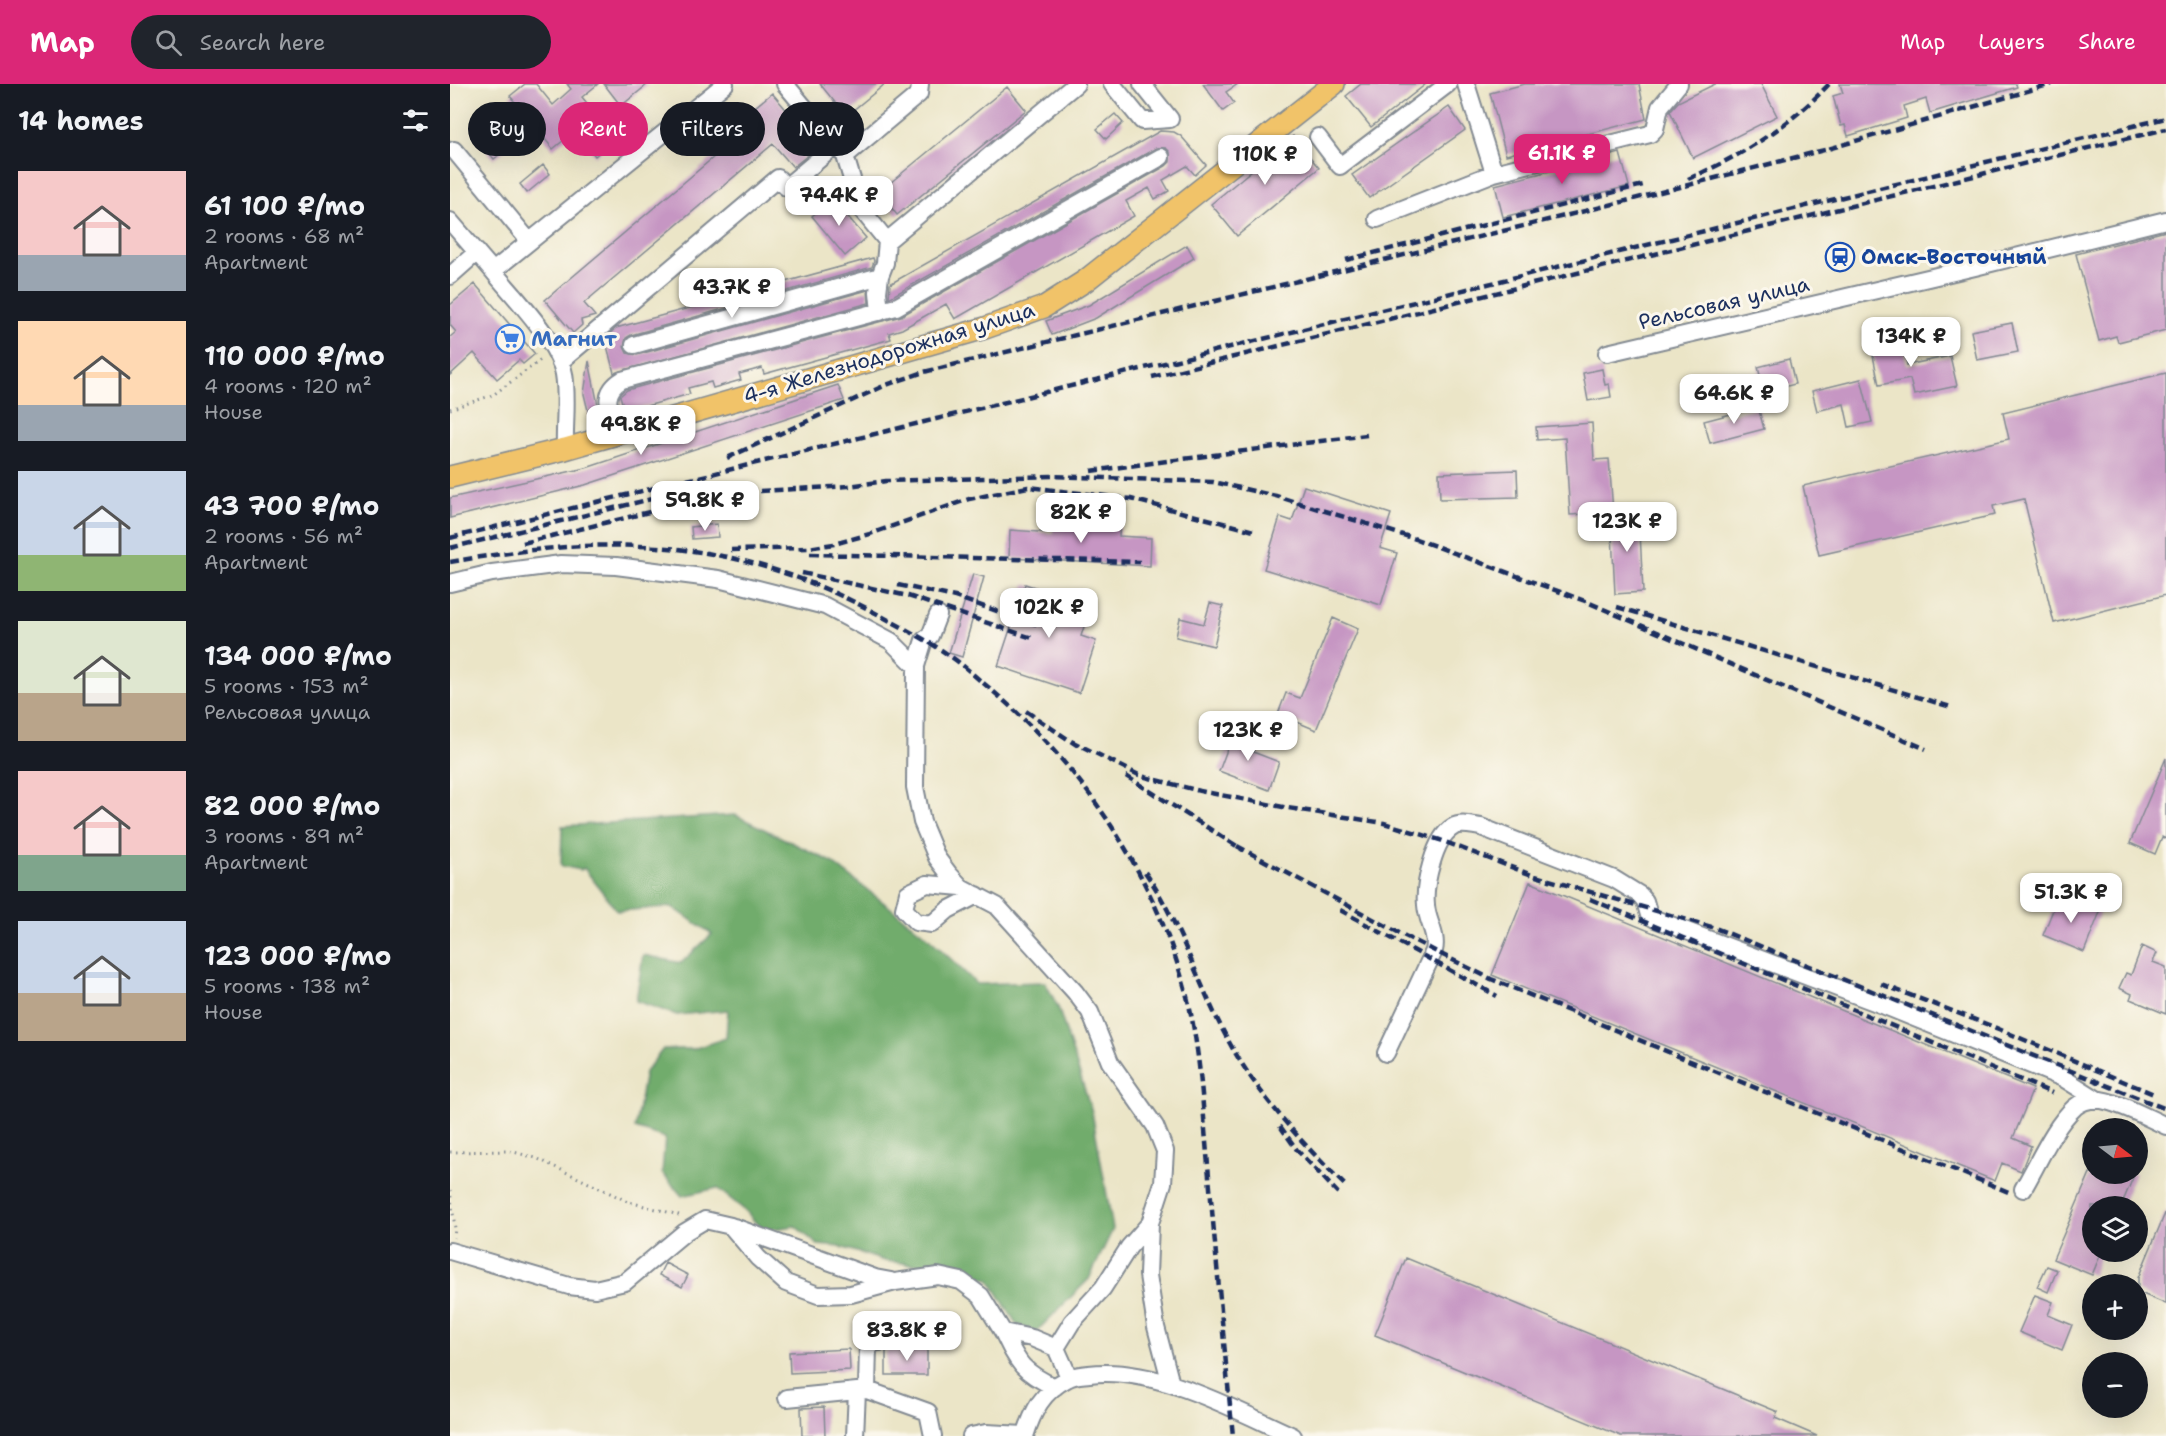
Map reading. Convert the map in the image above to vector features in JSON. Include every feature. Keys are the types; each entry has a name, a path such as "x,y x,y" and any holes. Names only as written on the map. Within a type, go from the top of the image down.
{"main road":[{"name":"4-я Железнодорожная улица","path":"450,477 565,449 986,328 1044,307 1085,280 1334,84"}],"street":[{"path":"493,271 725,84"},
{"path":"785,84 800,102"},
{"path":"864,133 919,94 920,84"},
{"path":"1112,84 1142,121 1170,119 1142,84"},
{"path":"1318,137 1340,166 1448,84"},
{"path":"1466,84 1494,174"},
{"path":"1377,219 1494,174 1650,134 1655,129 1660,107 1679,84"},
{"path":"887,241 1073,85"},
{"path":"454,150 529,242"},
{"path":"557,356 778,178 786,188 831,156"},
{"path":"842,156 861,209 887,241 885,263 880,276 878,292 880,312"},
{"path":"616,434 607,397 612,387 622,380 896,307 1161,157"},
{"name":"Рельсовая улица","path":"1607,353 2166,220"},
{"path":"450,221 537,325 557,356 564,373 566,391 565,449"},
{"path":"450,276 477,252"},
{"path":"634,345 880,276"},
{"path":"450,583 492,573 561,564 616,566 718,579 825,606 891,640 916,666"},
{"path":"938,615 930,636 924,640 916,666 915,787 922,822 938,858 961,887"},
{"path":"1386,1053 1434,951 1436,942 1426,906 1428,876 1440,840 1453,827 1463,825 1481,827 1614,879 1640,895 1645,901 1649,915 1655,919 1885,1006 2053,1074 2098,1100"},
{"path":"977,895 948,910 932,924 916,922 904,909 908,893 927,884 961,887 977,895 997,906 1075,992 1090,1012 1110,1062 1155,1126 1165,1151 1163,1183 1150,1223 1148,1275 1156,1327 1171,1384"},
{"path":"2023,1189 2062,1121 2076,1106 2086,1101 2111,1102 2166,1126"},
{"path":"451,1251 569,1286 595,1289 625,1282 685,1232 705,1220 732,1226 875,1278 895,1282"},
{"path":"1062,1382 1056,1348 1072,1322 1103,1288 1129,1247 1150,1223"},
{"path":"732,1226 758,1258 786,1283 818,1295 851,1294 895,1282 938,1276 961,1281 981,1296 1003,1332 1017,1361 1033,1377 1062,1382 1100,1373 1132,1376 1171,1384 1293,1436"},
{"path":"1003,1332 1032,1338 1056,1348"},
{"path":"855,1436 868,1344 908,1337"},
{"path":"971,1436 986,1433 1025,1436 1039,1402 1062,1382"},
{"path":"787,1398 862,1390 928,1412 933,1436"}],"path":[{"path":"450,410 493,395 557,356"},
{"path":"450,1152 510,1151 536,1158 629,1202 666,1213 705,1220"},
{"path":"450,1190 455,1228 451,1251"}],"green space":[{"path":"735,815 830,861 928,937 977,984 1045,982 1058,1007 1092,1112 1113,1229 1089,1279 1036,1332 1017,1325 989,1279 939,1267 885,1261 841,1247 818,1245 795,1226 766,1230 717,1188 682,1196 662,1173 665,1138 635,1128 645,1072 663,1049 693,1049 726,1038 728,1010 677,1015 636,1001 643,955 681,963 712,934 672,907 617,911 584,868 581,870 561,866 562,826"}],"building":[{"path":"525,84 536,84 553,105 571,89 567,84 598,84 582,97 586,102 558,102 558,145 553,149 546,140 546,102 515,102 510,96"},
{"path":"604,84 648,84 626,102 618,102"},
{"path":"820,84 885,84 863,102 835,102"},
{"path":"1203,84 1238,84 1226,92 1234,103 1223,111"},
{"path":"1361,84 1426,84 1371,127 1346,96"},
{"path":"1525,84 1639,84 1646,119 1506,155 1490,93"},
{"path":"1715,84 1761,84 1777,116 1693,158 1670,111 1678,102"},
{"path":"1840,84 2016,84 2017,87 1930,113 1926,99 1904,106 1907,118 1848,136 1845,125 1841,126 1833,96 1843,93"},
{"path":"1007,87 1026,110 897,215 879,192"},
{"path":"772,93 780,102 777,102 777,149 773,144 765,151 765,102 761,102"},
{"path":"1449,107 1465,130 1369,198 1352,175"},
{"path":"1115,114 1123,123 1106,139 1097,129"},
{"path":"1160,131 1174,132 1181,136 1206,165 1195,175 1187,166 1163,180 1169,191 1155,199 1149,188 1126,201 1134,216 955,319 946,304 902,329 889,333 891,339 764,374 762,368 739,374 741,380 713,388 711,382 688,388 690,394 625,412 620,396 627,390 901,316 1166,166 1170,162 1170,152 1166,148 1156,148 889,298 890,284"},
{"path":"1293,136 1319,168 1237,236 1211,204"},
{"path":"1620,153 1629,186 1503,217 1495,185"},
{"path":"715,156 759,156 584,303 595,316 581,320 582,325 573,333 545,300"},
{"path":"783,156 807,156 793,167"},
{"path":"543,165 550,174 527,193 520,184"},
{"path":"833,199 866,238 845,256 812,216"},
{"path":"2166,231 2166,330 2118,342 2116,336 2099,341 2076,254"},
{"path":"1187,245 1194,258 1096,318 1052,335 1046,321 1089,305"},
{"path":"873,258 872,267 631,335 626,338 624,347 627,353 637,355 868,290 869,303 614,373 605,338 616,328"},
{"path":"475,284 535,354 523,364 519,360 497,379 474,353 450,375 450,337 456,332 450,325 450,305"},
{"path":"2012,323 2018,352 1977,360 1971,331"},
{"path":"1901,335 1907,365 1950,356 1957,386 1914,395 1910,379 1879,385 1870,341"},
{"path":"1789,359 1795,384 1764,392 1758,367"},
{"path":"589,361 601,420 591,423 584,394"},
{"path":"1602,369 1605,385 1609,384 1611,397 1588,401 1583,373"},
{"path":"2166,373 2166,595 2054,623 2024,499 1993,506 1995,515 1819,555 1803,486 2009,439 2003,413"},
{"path":"1861,379 1872,422 1849,427 1844,404 1817,411 1812,391"},
{"path":"838,385 844,400 585,485 450,518 450,498 586,468"},
{"path":"1758,407 1764,429 1710,443 1704,421"},
{"path":"1592,423 1594,460 1609,459 1613,512 1570,515 1565,438 1537,440 1536,427"},
{"path":"1517,470 1518,497 1440,499 1439,473"},
{"path":"1304,486 1391,514 1380,548 1397,553 1381,605 1264,569 1280,517 1292,521"},
{"path":"1639,513 1643,592 1615,594 1611,514"},
{"path":"1054,517 1120,521 1119,536 1151,538 1150,566 1009,558 1010,530 1053,533"},
{"path":"717,524 718,537 692,539 691,527"},
{"path":"973,574 984,577 962,657 949,653"},
{"path":"1025,584 1091,605 1081,636 1096,641 1079,693 998,666"},
{"path":"1210,603 1223,606 1214,646 1176,637 1180,618 1204,624"},
{"path":"1333,618 1358,629 1316,730 1278,714 1286,693 1300,698"},
{"path":"1234,731 1257,740 1253,752 1279,762 1269,790 1219,771"},
{"path":"2166,758 2166,839 2162,837 2155,854 2130,843"},
{"path":"1530,882 2033,1089 2013,1138 2031,1146 2021,1171 2002,1163 1995,1181 1492,975"},
{"path":"2059,895 2100,912 2084,952 2043,935"},
{"path":"2142,946 2157,953 2153,962 2166,967 2166,1014 2130,999 2132,994 2119,988 2126,973 2131,975"},
{"path":"2085,1184 2130,1184 2125,1196 2082,1196 2082,1262 2097,1262 2092,1274 2053,1259"},
{"path":"2166,1211 2166,1304 2148,1296 2148,1274 2140,1274 2145,1262 2148,1262 2148,1254"},
{"path":"1406,1258 1778,1412 1775,1418 1817,1436 1621,1436 1375,1335"},
{"path":"665,1263 688,1275 682,1287 659,1275"},
{"path":"2047,1266 2057,1270 2048,1292 2037,1287"},
{"path":"2035,1295 2053,1302 2048,1315 2072,1325 2062,1350 2019,1332"},
{"path":"849,1349 850,1370 790,1373 789,1352"},
{"path":"927,1349 927,1375 886,1375 886,1351"},
{"path":"824,1407 825,1436 802,1436 801,1408"}],"railway":[{"path":"1688,179 1764,139 1798,113 1829,84"},
{"path":"727,458 886,385 924,372 1626,201 1828,149 2052,84"},
{"path":"450,538 2166,118"},
{"path":"1152,377 2166,129"},
{"path":"1346,260 1643,185"},
{"path":"1091,471 1367,435"},
{"path":"760,491 848,486 886,481 1052,476 1213,482 1276,496 1416,539 1585,601 1926,749"},
{"path":"731,550 808,548 834,544 870,534 969,499 1028,487 1131,499 1254,531"},
{"path":"523,543 694,501 750,491"},
{"path":"450,548 680,492"},
{"path":"450,562 541,549 632,546 693,551 767,567 838,594 934,645 982,682 1047,743 1102,812 1126,850 1165,930 1187,995 1199,1067 1233,1436"},
{"path":"810,554 1140,562"},
{"path":"802,573 908,596 1035,639"},
{"path":"898,585 955,597 1039,625"},
{"path":"1617,607 1951,707"},
{"path":"1026,711 1078,746"},
{"path":"1071,741 1141,776 1200,791 1384,823 1440,840 1532,875 1715,928 2166,1109"},
{"path":"1126,776 1243,850"},
{"path":"1237,846 1491,979 2011,1193"},
{"path":"1145,872 1170,915 1221,1027 1244,1067 1286,1122 1347,1187"},
{"path":"1590,899 2052,1093"},
{"path":"1340,910 1497,996"},
{"path":"1881,984 1989,1025 2156,1095"},
{"path":"1280,1126 1297,1150 1338,1193"}],"place":[{"name":"Омск-Восточный","path":"1840,257"},
{"name":"Магнит","path":"510,339"}]}
